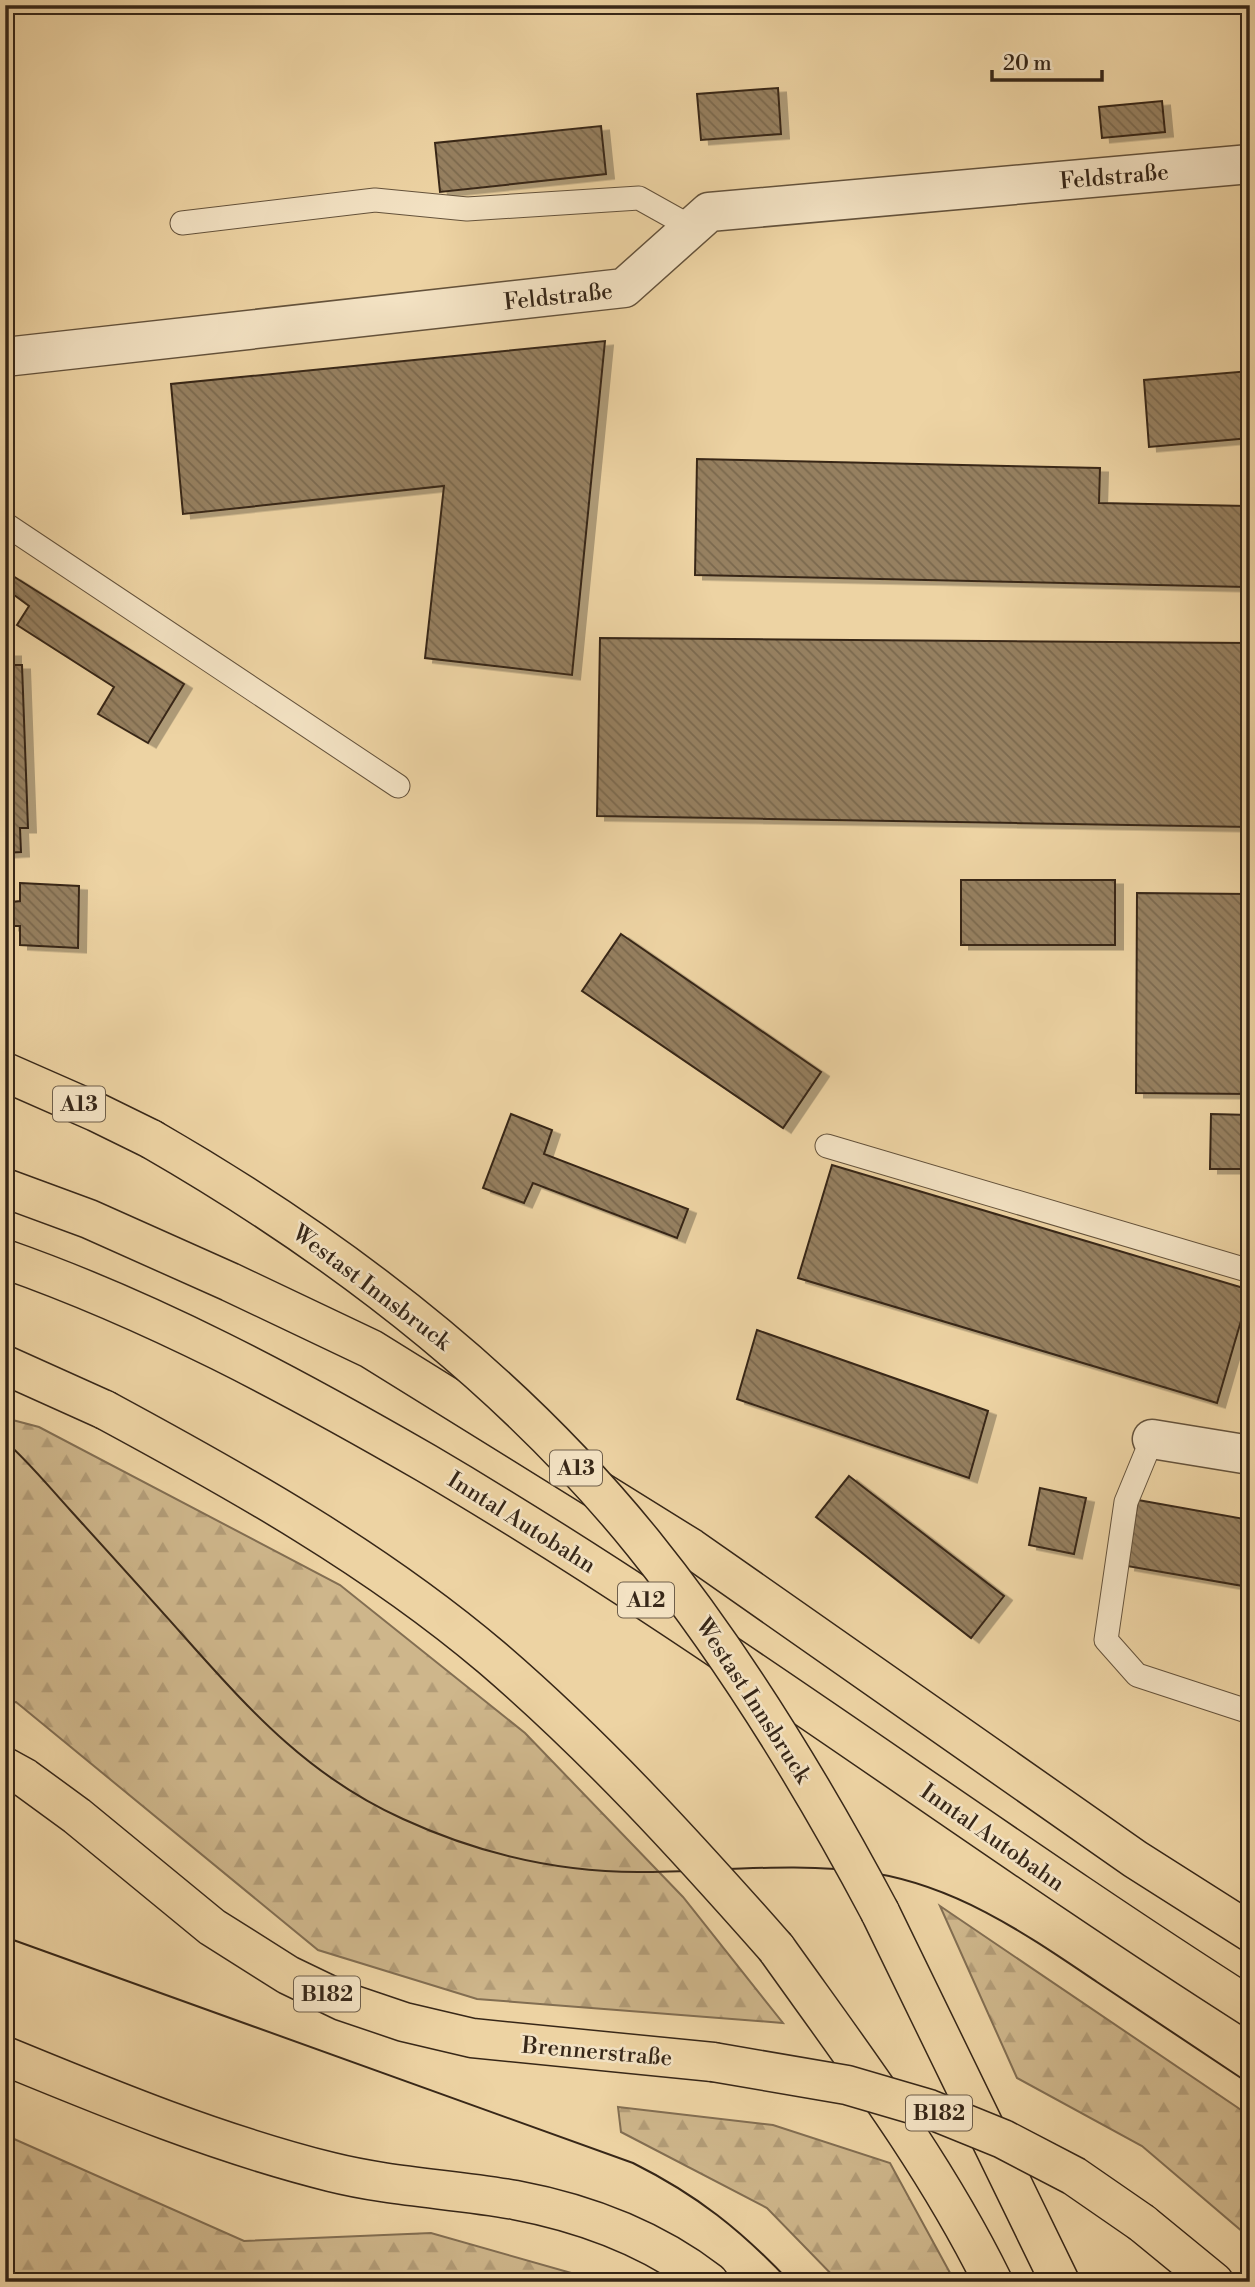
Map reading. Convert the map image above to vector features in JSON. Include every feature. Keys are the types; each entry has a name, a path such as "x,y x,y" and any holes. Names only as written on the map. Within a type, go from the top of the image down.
{"main road":[{"name":"Westast Innsbruck","path":"5,1072 150,1139 217,1177 297,1229 380,1289 456,1352 530,1419 642,1541 702,1620 760,1704 805,1777 880,1912 1060,2282"},
{"path":"5,1188 89,1219 371,1349 691,1548 1135,1859 1250,1932"},
{"name":"Inntal Autobahn","path":"5,1259 197,1338 338,1412 515,1516 647,1600 1121,1924 1250,2007"},
{"path":"5,1365 105,1410 243,1485 331,1539 490,1656 564,1722 636,1792 776,1948 923,2156 993,2282"},
{"name":"Brennerstraße","path":"5,1767 25,1778 77,1816 212,1927 288,1975 342,2001 404,2022 472,2038 713,2062 847,2085 929,2109 1003,2139 1062,2170 1142,2223 1214,2282"},
{"path":"5,2056 170,2122 270,2156 369,2180 514,2200 586,2218 624,2232 709,2282"}],"street":[{"name":"Feldstraße","path":"5,357 624,288 709,212 1250,164"},
{"path":"1152,1438 1250,1455"}],"lane":[{"path":"182,223 376,200 467,209 639,198 691,227"},
{"path":"5,524 398,786"},
{"path":"827,1146 1250,1271"},
{"path":"1152,1438 1125,1502 1106,1640 1137,1675 1250,1712"}],"green space":[{"path":"5,1418 39,1427 340,1585 525,1733 683,1897 783,2023 477,1999 318,1950 16,1702 5,1703"},
{"path":"940,1906 1250,2116 1250,2238 1142,2146 1017,2078"},
{"path":"618,2107 773,2125 890,2163 955,2282 839,2282 767,2208 621,2132"},
{"path":"5,2135 244,2241 431,2233 603,2282 5,2282"}],"building":[{"path":"778,88 781,134 701,140 697,94"},
{"path":"1162,101 1165,132 1102,138 1099,107"},
{"path":"601,126 606,174 440,192 435,143"},
{"path":"605,341 572,675 425,658 444,486 183,514 171,384"},
{"path":"1250,371 1250,438 1149,447 1144,380"},
{"path":"697,459 1100,468 1099,503 1247,506 1246,587 695,575"},
{"path":"13,576 184,684 148,743 98,714 114,687 17,625 29,606 6,589"},
{"path":"600,638 1250,643 1250,827 597,816"},
{"path":"5,652 13,652 13,665 22,665 28,828 20,828 21,852 5,853"},
{"path":"961,880 1115,880 1115,945 961,945"},
{"path":"20,883 79,886 78,948 20,945 20,926 11,926 12,902 20,901"},
{"path":"1137,893 1250,894 1250,1094 1136,1093"},
{"path":"621,934 821,1072 783,1128 582,991"},
{"path":"511,1114 552,1130 544,1154 688,1209 677,1238 533,1183 524,1203 483,1188"},
{"path":"1211,1114 1250,1115 1250,1169 1210,1169"},
{"path":"832,1165 1250,1290 1217,1403 798,1278"},
{"path":"757,1330 988,1411 969,1478 737,1399"},
{"path":"849,1476 1004,1596 971,1638 816,1517"},
{"path":"1040,1488 1086,1498 1074,1554 1029,1545"},
{"path":"1138,1500 1250,1520 1250,1548 1243,1586 1127,1566"},
{"path":"1250,1548 1250,1587 1243,1586"}],"tram line":[{"path":"5,1441 31,1466 261,1719 312,1764 370,1803 460,1842 548,1864 638,1872 814,1868 873,1873 934,1889 963,1901 1018,1931 1250,2084"},
{"path":"5,1937 633,2163 678,2188 717,2215 754,2246 790,2282"}]}
